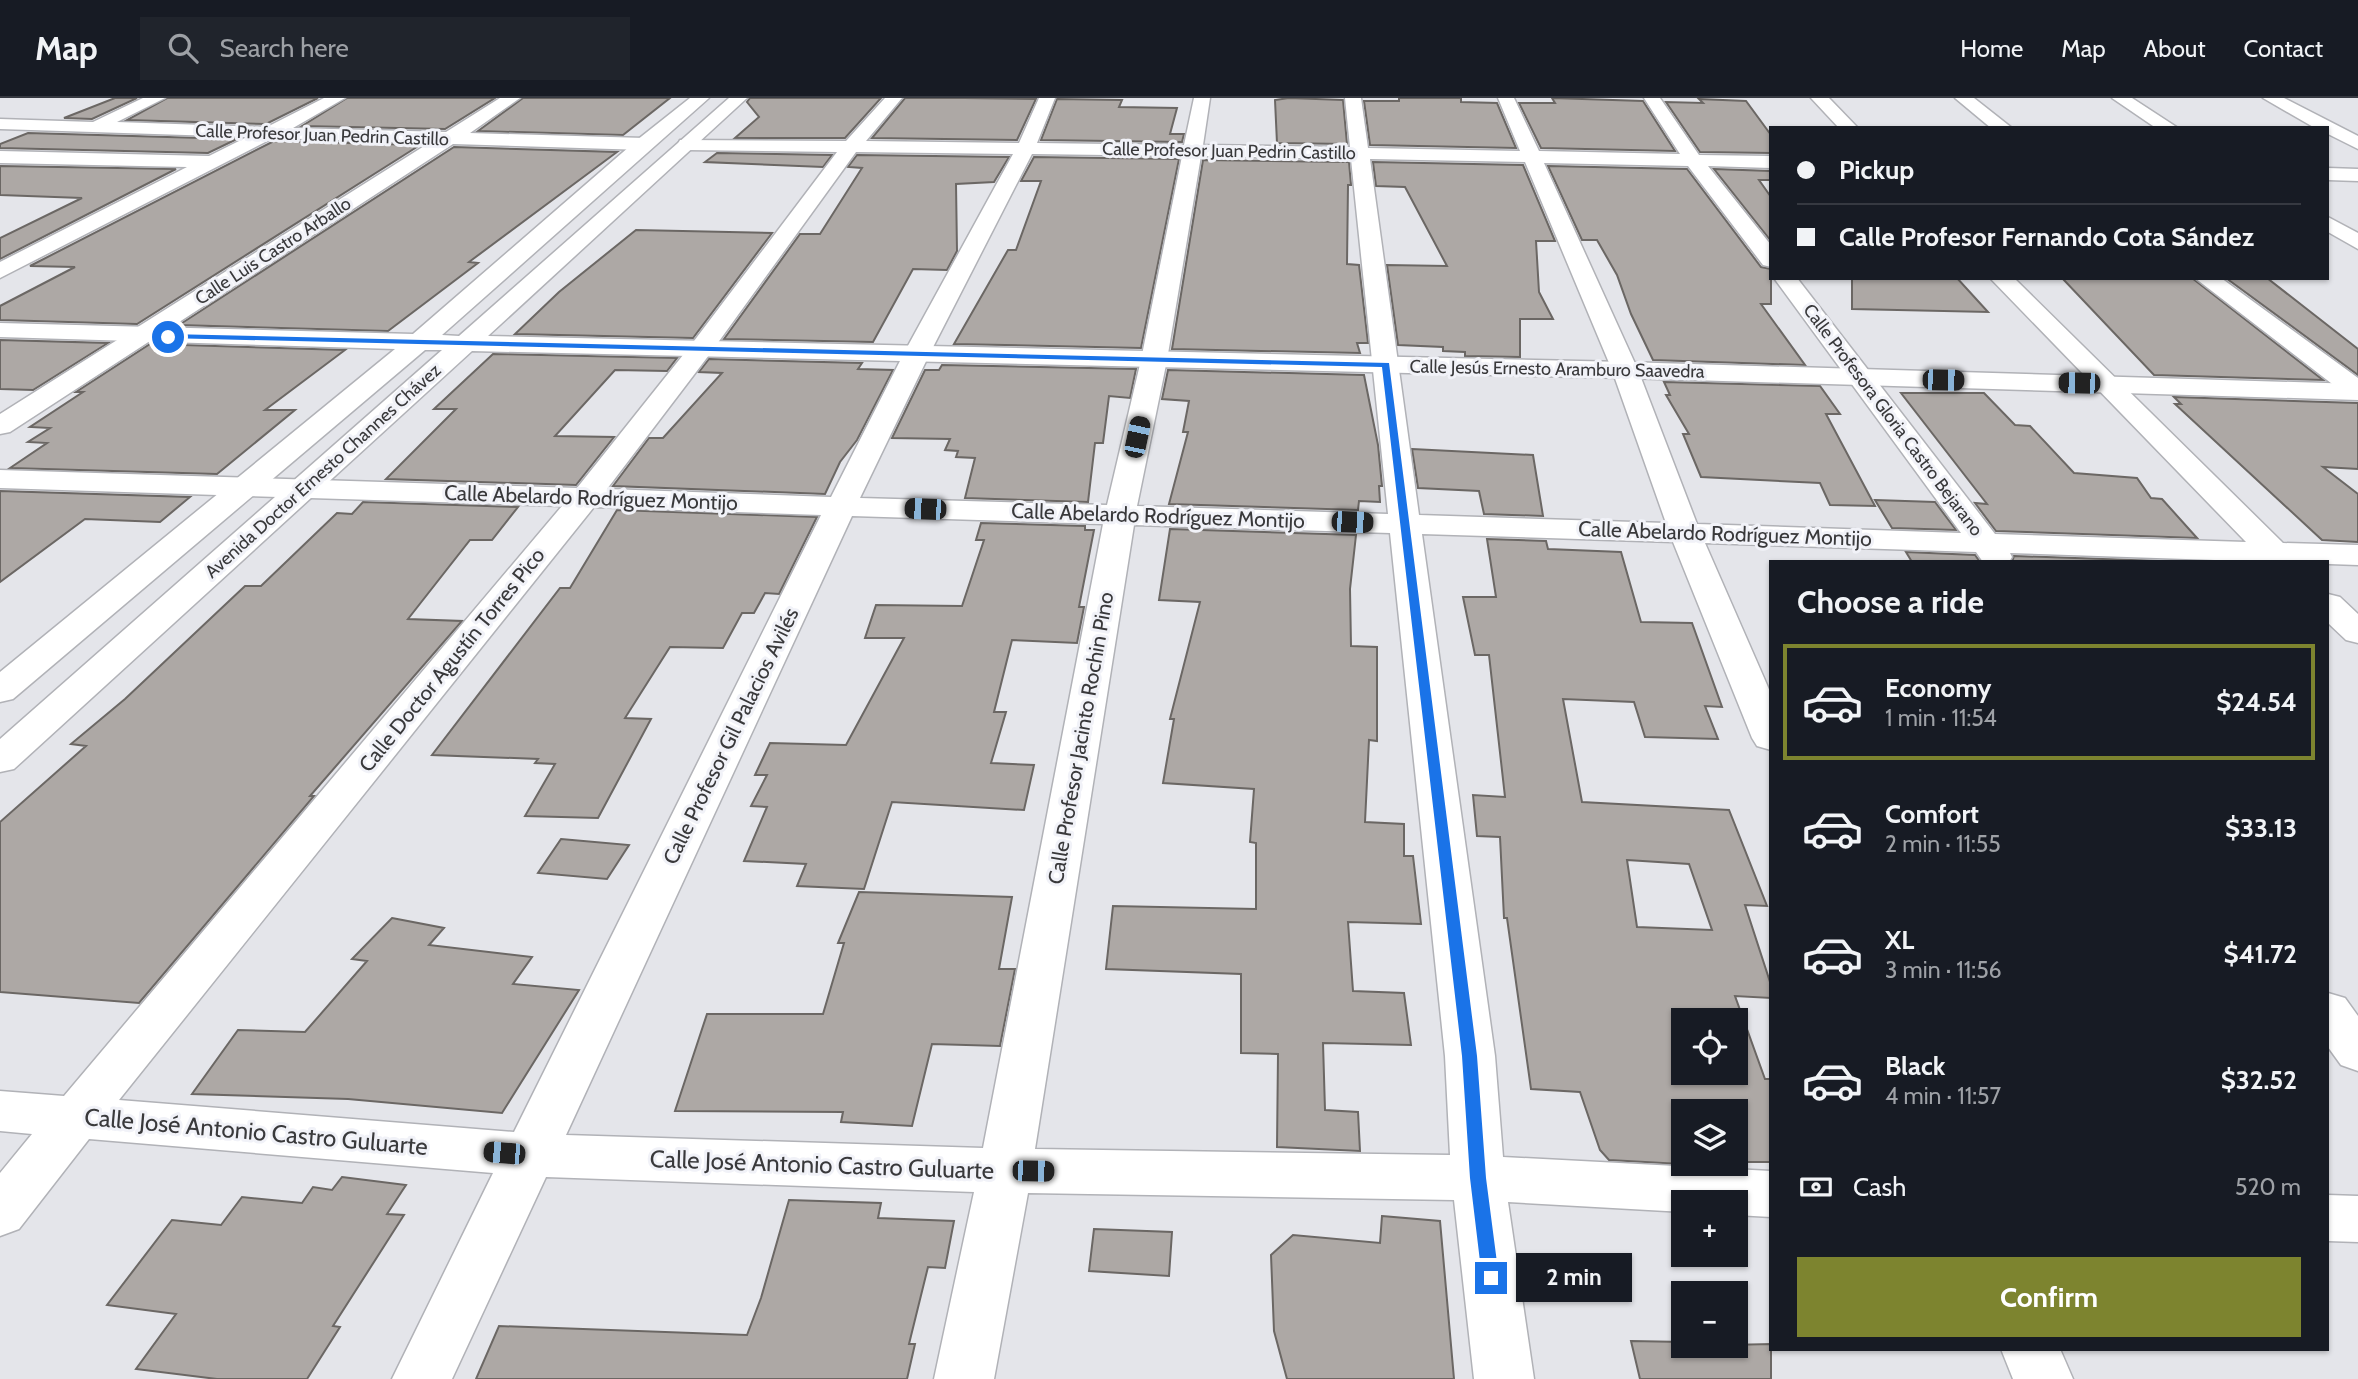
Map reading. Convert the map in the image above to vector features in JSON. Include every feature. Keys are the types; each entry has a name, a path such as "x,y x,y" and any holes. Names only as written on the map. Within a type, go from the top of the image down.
{"street":[{"path":"0,167 157,98"},
{"path":"0,271 337,98"},
{"name":"Calle Luis Castro Arballo","path":"0,426 512,98"},
{"name":"Avenida Doctor Ernesto Channes Chávez","path":"0,691 418,343 701,98"},
{"name":"Avenida Doctor Ernesto Channes Chávez","path":"0,760 739,98"},
{"name":"Calle Doctor Agustín Torres Pico","path":"0,1213 76,1116 585,498 700,350 852,145 894,98"},
{"name":"Calle Profesor Gil Palacios Avilés","path":"422,1379 841,506 917,353 1026,148 1048,98"},
{"name":"Calle Profesor Jacinto Rochin Pino","path":"964,1379 1005,1171 1120,515 1154,359 1202,98"},
{"path":"1353,98 1469,1056 1478,1178 1504,1379"},
{"path":"1506,98 1625,370 1685,533 1769,733"},
{"path":"1652,98 1694,160 1769,257"},
{"path":"1819,98 1847,126"},
{"path":"1963,98 2000,126"},
{"path":"2120,98 2166,126"},
{"path":"2271,98 2326,126"},
{"name":"Calle Profesor Juan Pedrin Castillo","path":"0,124 645,144"},
{"path":"2329,127 2358,142"},
{"name":"Calle Profesor Juan Pedrin Castillo","path":"687,144 1192,150 1769,162"},
{"path":"0,157 215,162"},
{"path":"2329,174 2358,175"},
{"path":"2329,224 2358,242"},
{"name":"Calle Profesora Gloria Castro Bejarano","path":"1787,280 1993,552"},
{"path":"2003,280 2279,557"},
{"path":"2209,280 2358,391"},
{"name":"Calle Jesús Ernesto Aramburo Saavedra","path":"0,330 141,336 1625,370 2358,391"},
{"name":"Calle Abelardo Rodríguez Montijo","path":"0,480 1685,533 1993,552 2279,557 2358,555"},
{"path":"2329,605 2358,633"},
{"path":"2329,1012 2358,1052"},
{"name":"Calle José Antonio Castro Guluarte","path":"0,1111 530,1155 1005,1171 1478,1178 1769,1194"},
{"path":"2329,1218 2358,1220"},
{"path":"2031,1351 2043,1379"}],"building":[{"path":"115,98 137,98 92,119 64,118"},
{"path":"167,98 318,98 266,124 127,120"},
{"path":"347,98 495,98 445,129 302,126"},
{"path":"523,98 670,98 623,135 478,131"},
{"path":"750,98 881,98 845,138 735,138 759,117 747,102"},
{"path":"905,98 1036,99 1017,140 872,138"},
{"path":"1399,98 1461,98 1461,102 1497,103 1516,148 1370,145 1364,101 1399,101"},
{"path":"1552,98 1643,101 1675,151 1541,148 1519,103 1555,103"},
{"path":"1057,99 1122,100 1119,107 1177,108 1170,134 1184,134 1182,142 1041,140"},
{"path":"1699,99 1746,101 1769,132 1769,153 1700,152 1666,102 1703,103"},
{"path":"1275,100 1343,100 1347,144 1277,143"},
{"path":"28,133 237,139 208,153 0,148 0,144"},
{"path":"274,141 420,145 137,324 0,320 0,306 75,267 30,266"},
{"path":"454,147 617,152 469,262 478,263 388,331 179,325"},
{"path":"717,153 832,155 823,167 705,162"},
{"path":"857,155 1009,157 994,182 956,184 957,251 947,270 913,269 873,342 724,339 800,234 820,234 862,168 848,167"},
{"path":"1034,157 1179,159 1141,348 954,344 1008,250 1016,250 1041,181 1021,181"},
{"path":"1203,160 1349,162 1351,185 1348,185 1347,264 1359,265 1368,343 1357,343 1360,353 1172,349"},
{"path":"1373,162 1523,165 1555,241 1536,241 1539,292 1553,319 1520,319 1520,357 1465,356 1465,352 1443,351 1443,347 1398,345 1387,265 1447,266 1405,187 1376,186"},
{"path":"0,166 176,169 0,259 0,238 82,198 0,195"},
{"path":"1548,166 1687,169 1761,267 1769,269 1771,304 1761,304 1805,365 1653,360 1631,314 1617,275 1597,240 1582,240"},
{"path":"1714,169 1769,171 1769,180 1759,180 1769,194 1769,238"},
{"path":"636,230 772,233 693,338 515,334 559,292"},
{"path":"1852,280 1959,280 1988,312 1852,309"},
{"path":"2064,280 2195,280 2323,380 2154,375"},
{"path":"2229,280 2270,280 2358,349 2358,375"},
{"path":"0,340 108,343 33,390 0,389"},
{"path":"150,344 345,350 265,410 295,410 217,474 10,468 47,443 28,442 50,428 30,427 83,392 76,392"},
{"path":"493,354 677,358 667,371 615,370 555,436 614,437 576,485 386,479 456,409 434,409"},
{"path":"709,359 862,363 858,369 893,370 857,440 840,462 825,494 613,486 649,438 663,438 722,373 699,372"},
{"path":"942,365 1136,369 1130,398 1109,396 1103,443 1095,443 1088,502 965,498 975,458 956,457 958,451 945,450 950,439 892,438 925,370 939,370"},
{"path":"1168,370 1364,375 1378,445 1382,486 1379,486 1380,502 1359,501 1358,510 1169,504 1188,432 1183,432 1189,401 1162,399"},
{"path":"1664,382 1820,386 1840,414 1826,414 1875,506 1830,505 1820,483 1701,477 1683,434 1689,434 1666,395 1670,395"},
{"path":"1901,393 1984,393 2015,425 2030,426 2074,473 2137,478 2151,498 2162,499 2197,538 1996,531 1975,503 1987,504"},
{"path":"2174,397 2358,403 2358,469 2323,467 2358,494 2358,542 2322,540 2175,404 2181,404"},
{"path":"1412,449 1533,455 1543,516 1484,514 1479,491 1418,488"},
{"path":"0,491 190,497 160,522 85,519 0,582"},
{"path":"1875,500 1935,502 1956,530 1892,528"},
{"path":"363,502 518,507 492,540 470,540 408,619 462,621 310,796 314,796 139,1003 0,992 0,822 86,746 71,744 125,699 245,586 261,586 337,513 352,514"},
{"path":"617,510 817,517 779,594 765,593 754,613 742,613 723,648 670,647 625,718 651,719 598,818 525,816 555,764 535,763 538,759 432,755 560,588 570,588"},
{"path":"981,523 1085,526 1085,530 1094,530 1079,607 1084,607 1077,643 1012,640 994,712 1006,712 991,763 1034,765 1024,810 892,802 864,889 797,886 806,864 744,861 767,807 751,806 767,775 755,775 770,743 846,745 904,638 865,638 876,605 962,606 984,540 976,540"},
{"path":"1170,529 1356,535 1350,589 1351,646 1377,647 1377,741 1369,740 1365,822 1404,824 1404,856 1413,856 1421,924 1348,922 1353,991 1404,993 1411,1045 1323,1043 1325,1110 1358,1112 1360,1151 1277,1147 1278,1054 1241,1053 1241,974 1106,969 1113,906 1256,909 1256,843 1250,842 1254,789 1163,783 1174,719 1170,719 1200,602 1159,600"},
{"path":"1487,539 1546,541 1548,549 1621,552 1641,622 1692,623 1722,707 1705,706 1718,739 1645,737 1634,702 1563,699 1582,802 1729,810 1767,906 1745,905 1769,979 1769,998 1735,996 1739,1008 1671,1008 1671,1085 1748,1085 1748,1032 1765,1079 1769,1079 1769,1162 1748,1162 1748,1099 1671,1099 1671,1163 1609,1160 1600,1150 1580,1092 1531,1089 1507,918 1504,918 1500,837 1477,836 1473,795 1505,797 1489,655 1475,655 1463,597 1496,597","holes":["1627,860 1689,864 1712,930 1637,927"]},
{"path":"1906,552 1975,555 1979,560 1911,560"},
{"path":"2014,556 2130,560 2013,560"},
{"path":"561,839 629,845 607,879 538,873"},
{"path":"859,892 1012,897 999,969 1015,969 1000,1046 932,1044 912,1126 841,1122 843,1112 675,1111 707,1014 823,1014 844,943 838,943"},
{"path":"392,918 444,928 429,945 532,957 513,984 579,990 502,1113 348,1099 192,1094 238,1030 305,1032 367,961 352,959"},
{"path":"342,1177 406,1185 387,1214 404,1215 333,1326 340,1327 307,1379 217,1379 136,1369 176,1314 107,1305 172,1220 221,1225 242,1197 302,1203 313,1187 332,1190"},
{"path":"789,1200 881,1203 878,1218 954,1221 945,1268 928,1267 909,1344 915,1344 907,1379 476,1379 499,1326 747,1335 761,1298"},
{"path":"1382,1216 1440,1221 1454,1379 1287,1379 1274,1331 1271,1255 1293,1235 1380,1243"},
{"path":"1094,1229 1172,1232 1169,1276 1089,1271"},
{"path":"1631,1341 1671,1342 1671,1358 1748,1358 1748,1345 1769,1344 1771,1379 1640,1379"}],"route":[{"path":"168,337 1386,365 1469,1056 1478,1178 1491,1278"}]}
